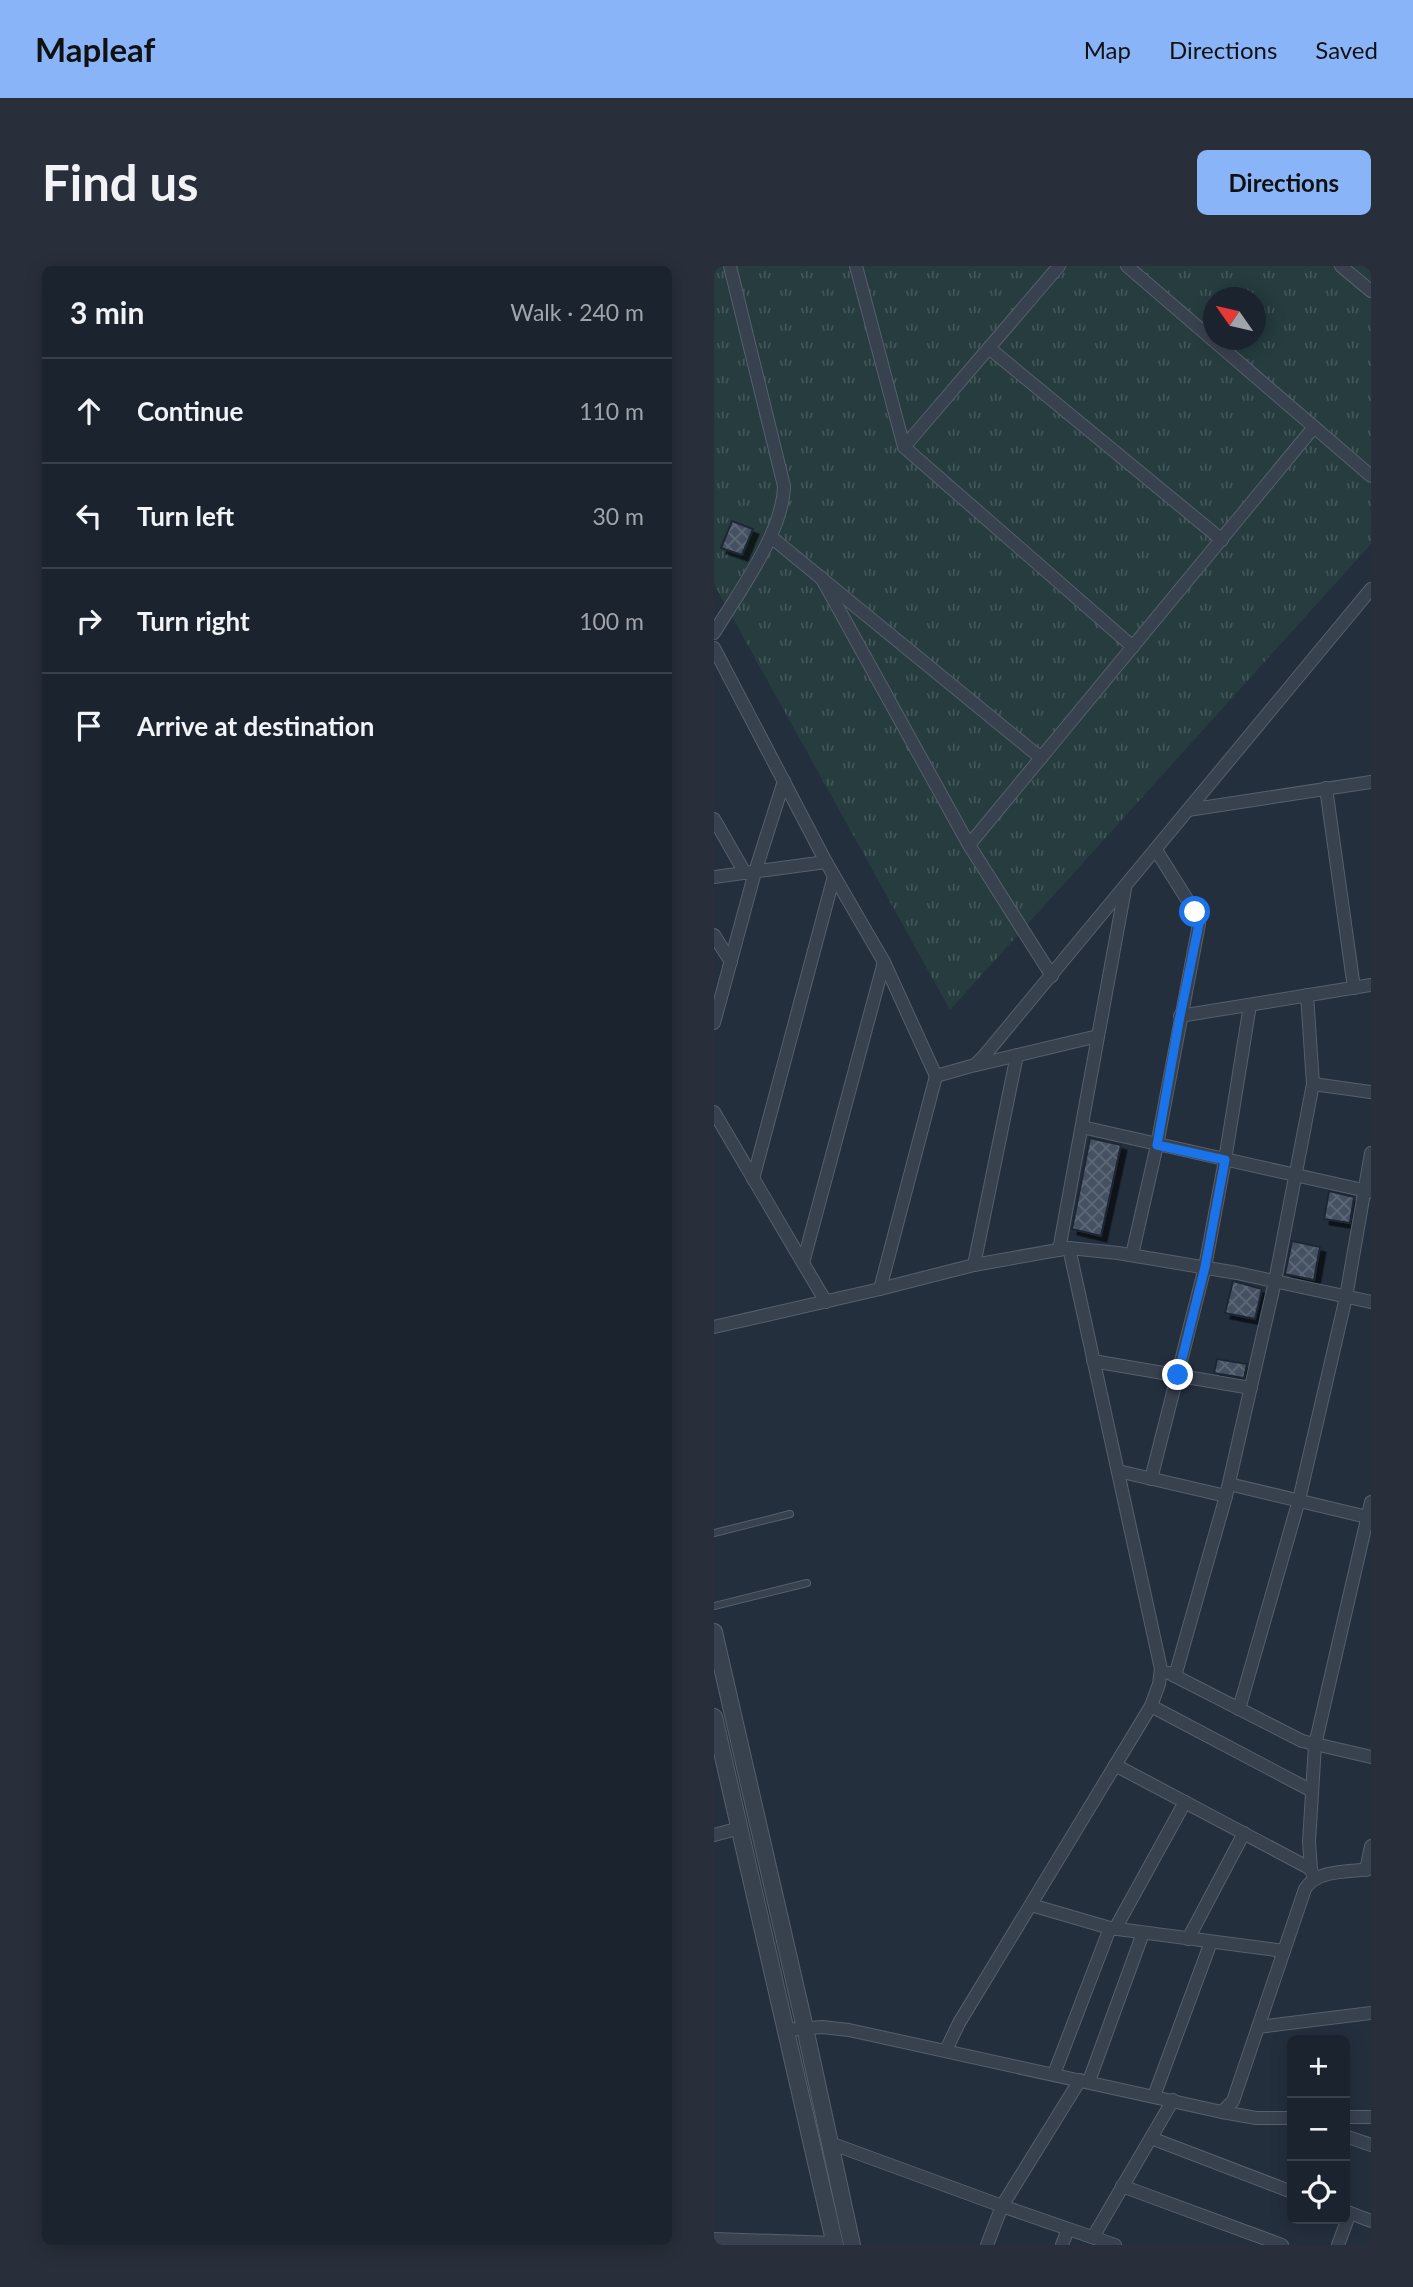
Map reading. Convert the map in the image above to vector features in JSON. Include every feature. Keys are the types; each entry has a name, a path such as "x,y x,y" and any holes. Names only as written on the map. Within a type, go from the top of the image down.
{"street":[{"path":"714,633 771,537 784,502 784,486 730,266"},
{"path":"856,266 905,447 1133,647"},
{"path":"905,447 1059,266"},
{"path":"1126,266 1371,476"},
{"path":"1341,266 1371,291"},
{"path":"989,348 1222,540"},
{"path":"969,845 1314,428"},
{"path":"771,537 1041,758"},
{"path":"821,577 969,845 1052,976"},
{"path":"975,1065 1052,976 1371,589"},
{"path":"714,648 718,664 884,962 936,1076 880,1289"},
{"path":"714,1023 731,962 750,872 784,781"},
{"path":"1188,810 1371,782"},
{"path":"1326,788 1354,988"},
{"path":"714,819 750,872"},
{"path":"1132,1255 1157,1145 1199,924 1195,912 1156,850"},
{"path":"714,877 826,862"},
{"path":"753,1179 834,876"},
{"path":"946,2050 959,2024 1151,1706 1159,1684 1161,1669 1094,1361 1064,1249 1082,1127 1126,886"},
{"path":"714,935 731,962"},
{"path":"803,1263 884,962"},
{"path":"1180,1016 1371,985"},
{"path":"1175,1676 1227,1490 1275,1281 1313,1084 1307,995"},
{"path":"1151,1479 1205,1267 1250,1005"},
{"path":"936,1076 1098,1036"},
{"path":"974,1265 1017,1055"},
{"path":"1313,1084 1371,1092"},
{"path":"714,1112 826,1302"},
{"path":"1082,1127 1368,1191"},
{"path":"1239,1709 1299,1500 1368,1191 1371,1153"},
{"path":"714,1327 974,1265 1064,1249 1132,1255 1205,1267 1371,1302"},
{"path":"1094,1361 1251,1388"},
{"path":"1118,1471 1151,1479 1299,1500 1369,1518"},
{"path":"1222,2112 1233,2101 1312,1874 1309,1842 1315,1745 1371,1502"},
{"path":"714,1632 852,2245"},
{"path":"1161,1669 1291,1736 1315,1745 1371,1757"},
{"path":"1151,1706 1312,1791"},
{"path":"714,1717 719,1761 740,1828 835,2244 714,2239"},
{"path":"1115,1765 1244,1833 1312,1874 1321,1876 1368,1869 1371,1846"},
{"path":"1054,2074 1113,1929 1185,1802"},
{"path":"714,1835 740,1828"},
{"path":"1188,1939 1244,1833"},
{"path":"1031,1905 1113,1929 1284,1951"},
{"path":"987,2245 1002,2206 1084,2081 1143,1933"},
{"path":"1154,2096 1211,1942"},
{"path":"1258,2027 1371,2013"},
{"path":"786,2030 837,2028 1222,2112 1256,2118 1287,2118"},
{"path":"1093,2237 1173,2100"},
{"path":"1350,2117 1371,2117"},
{"path":"1151,2138 1287,2190"},
{"path":"1350,2138 1371,2145"},
{"path":"830,2143 1115,2245"},
{"path":"1122,2186 1282,2245"},
{"path":"1350,2213 1371,2221"},
{"path":"1338,2245 1344,2224"},
{"path":"1062,2245 1068,2229"}],"lane":[{"path":"714,1533 790,1514"},
{"path":"714,1606 807,1583"}],"green space":[{"path":"714,266 1371,266 1371,544 950,1010 714,584"}],"building":[{"path":"732,521 753,529 742,555 721,548"},
{"path":"1090,1138 1121,1145 1101,1236 1072,1229"},
{"path":"1329,1191 1354,1197 1350,1223 1324,1219"},
{"path":"1292,1241 1320,1247 1314,1280 1285,1274"},
{"path":"1233,1281 1262,1289 1255,1319 1225,1313"},
{"path":"1217,1359 1247,1364 1244,1378 1214,1373"}],"route":[{"path":"1178,1375 1205,1267 1225,1160 1157,1145 1199,924 1195,912"}]}
